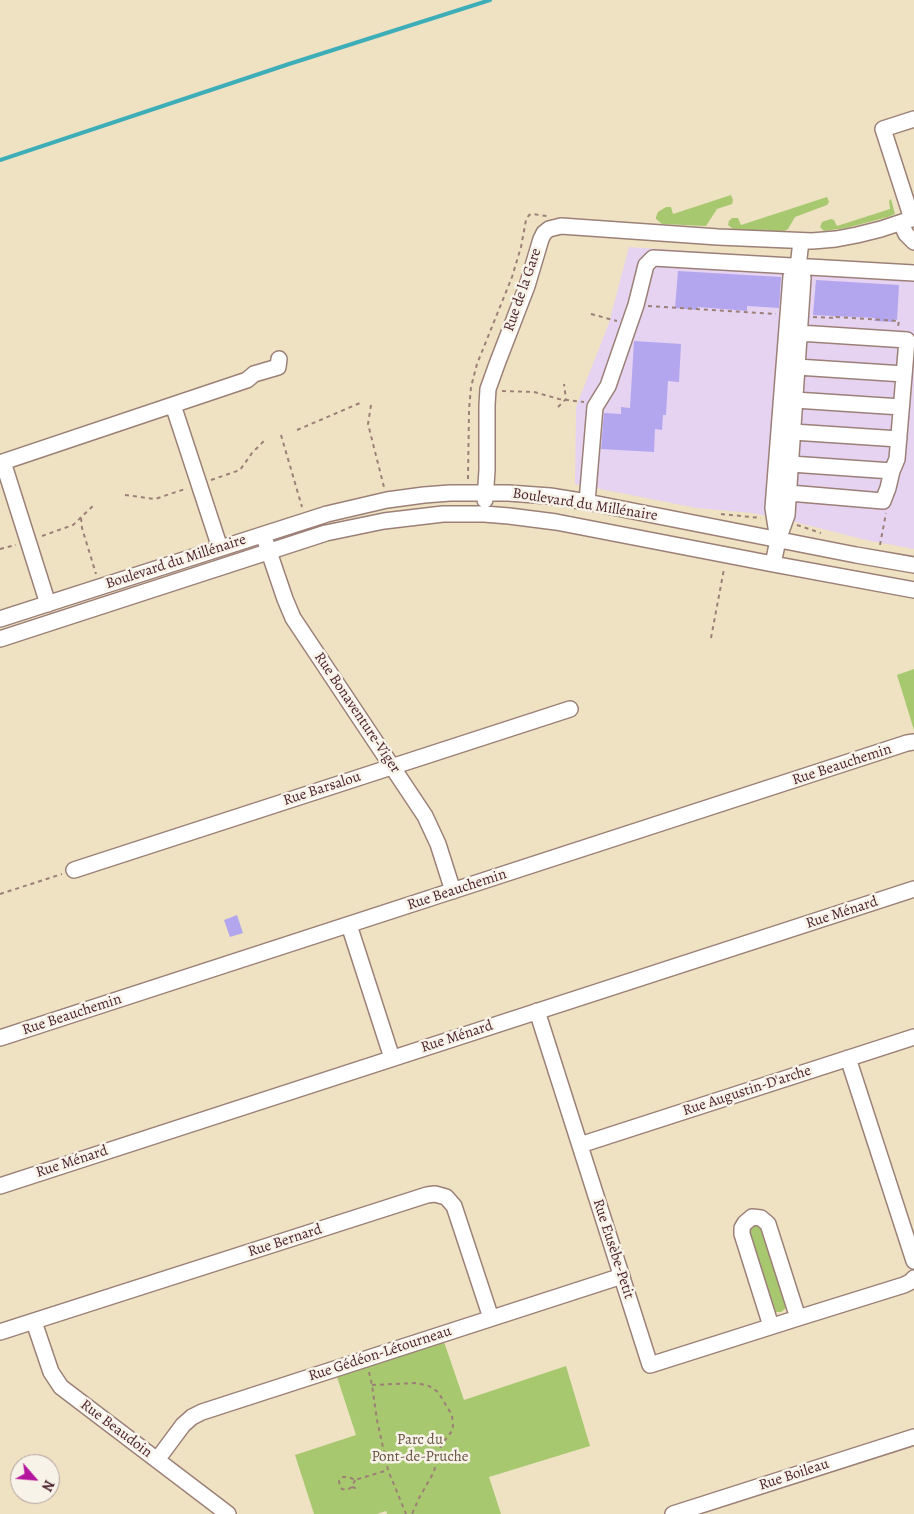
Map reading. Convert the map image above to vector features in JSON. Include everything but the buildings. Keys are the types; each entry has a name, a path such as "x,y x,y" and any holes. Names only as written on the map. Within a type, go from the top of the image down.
{"street":[{"path":"914,119 883,129 909,220 906,234 914,242"},
{"path":"778,540 774,508 794,315 791,276 798,267 801,241 846,238 909,220"},
{"name":"Rue de la Gare","path":"484,514 488,389 527,286 544,233 549,229 561,226 801,241"},
{"path":"587,502 595,407 608,386 636,305 646,265 653,258 914,273"},
{"path":"773,564 778,540 787,514 799,333 794,315"},
{"path":"788,494 883,501 897,459 907,340 799,333"},
{"path":"48,604 1,462 247,380 254,374 278,366 279,359"},
{"path":"797,367 904,374"},
{"path":"795,400 902,407"},
{"path":"173,405 220,548"},
{"path":"792,432 899,439"},
{"path":"790,464 892,471"},
{"name":"Boulevard du Millénaire","path":"0,620 334,512 424,494 485,492 530,494 587,502 914,565"},
{"name":"Boulevard du Millénaire","path":"0,639 326,533 376,522 435,515 484,514 566,524 914,590"},
{"name":"Rue Bonaventure-Viger","path":"263,534 293,618 429,824 438,844 453,891"},
{"name":"Rue Barsalou","path":"74,870 570,709"},
{"name":"Rue Beauchemin","path":"0,1038 914,742"},
{"name":"Rue Ménard","path":"0,1186 914,889"},
{"path":"349,924 392,1058"},
{"name":"Rue Eusèbe-Petit","path":"536,1012 650,1365 905,1285 914,1278"},
{"name":"Rue Augustin-D'arche","path":"580,1145 914,1037"},
{"path":"848,1058 914,1261"},
{"name":"Rue Bernard","path":"0,1332 435,1194 446,1197 454,1206 491,1318"},
{"path":"771,1326 742,1234 744,1222 752,1218 761,1218 768,1224 798,1318"},
{"name":"Rue Gédéon-Létourneau","path":"157,1460 183,1425 196,1414 622,1276"},
{"name":"Rue Beaudoin","path":"34,1322 51,1372 61,1387 228,1514"},
{"name":"Rue Boileau","path":"673,1514 914,1437"}],"path":[{"name":"Rue de la Gare","path":"468,479 469,410 473,380 480,357 512,276 521,247 526,220 529,214 535,214"},
{"path":"636,305 899,321 898,330"},
{"path":"591,314 629,325"},
{"path":"564,384 566,399"},
{"path":"488,389 534,392 559,399 584,402 595,407"},
{"path":"558,407 566,399"},
{"path":"297,430 360,403"},
{"path":"371,405 368,424 384,487"},
{"path":"281,435 302,508"},
{"path":"0,549 73,525 94,505"},
{"path":"82,518 82,528 96,575"},
{"path":"711,638 726,555"},
{"path":"0,894 74,870"},
{"path":"364,1359 372,1385 377,1420 388,1470 406,1514"},
{"path":"372,1385 417,1383 429,1386 438,1392 452,1415 454,1426 452,1431 442,1444 437,1456 434,1472 412,1514"},
{"path":"358,1489 352,1487 344,1490 338,1487 339,1481 343,1476 355,1480 388,1470"},
{"path":"352,1487 355,1480"}],"shaded area":[{"path":"629,247 914,266 914,549 866,540 752,513 697,508 575,484 576,407 609,323"}],"green space":[{"path":"731,195 732,204 717,209 706,226 662,224 656,219 658,212 666,207 671,207 673,214"},
{"path":"827,197 829,202 827,205 795,217 788,229 783,232 733,229 728,225 732,218 738,218 741,225"},
{"path":"891,199 895,214 888,217 846,228 824,231 820,227 822,222 831,219 834,220 837,226 890,209 889,201"},
{"path":"914,669 914,730 897,675"},
{"path":"756,1224 762,1227 787,1305 781,1312 776,1312 772,1309 748,1234 749,1229"},
{"name":"Parc du Pont-de-Pruche","path":"444,1342 464,1400 566,1366 590,1446 489,1477 501,1514 387,1514 386,1511 377,1514 314,1514 295,1455 356,1435 337,1377"}],"waterway":[{"path":"0,160 289,64 490,0"}]}
